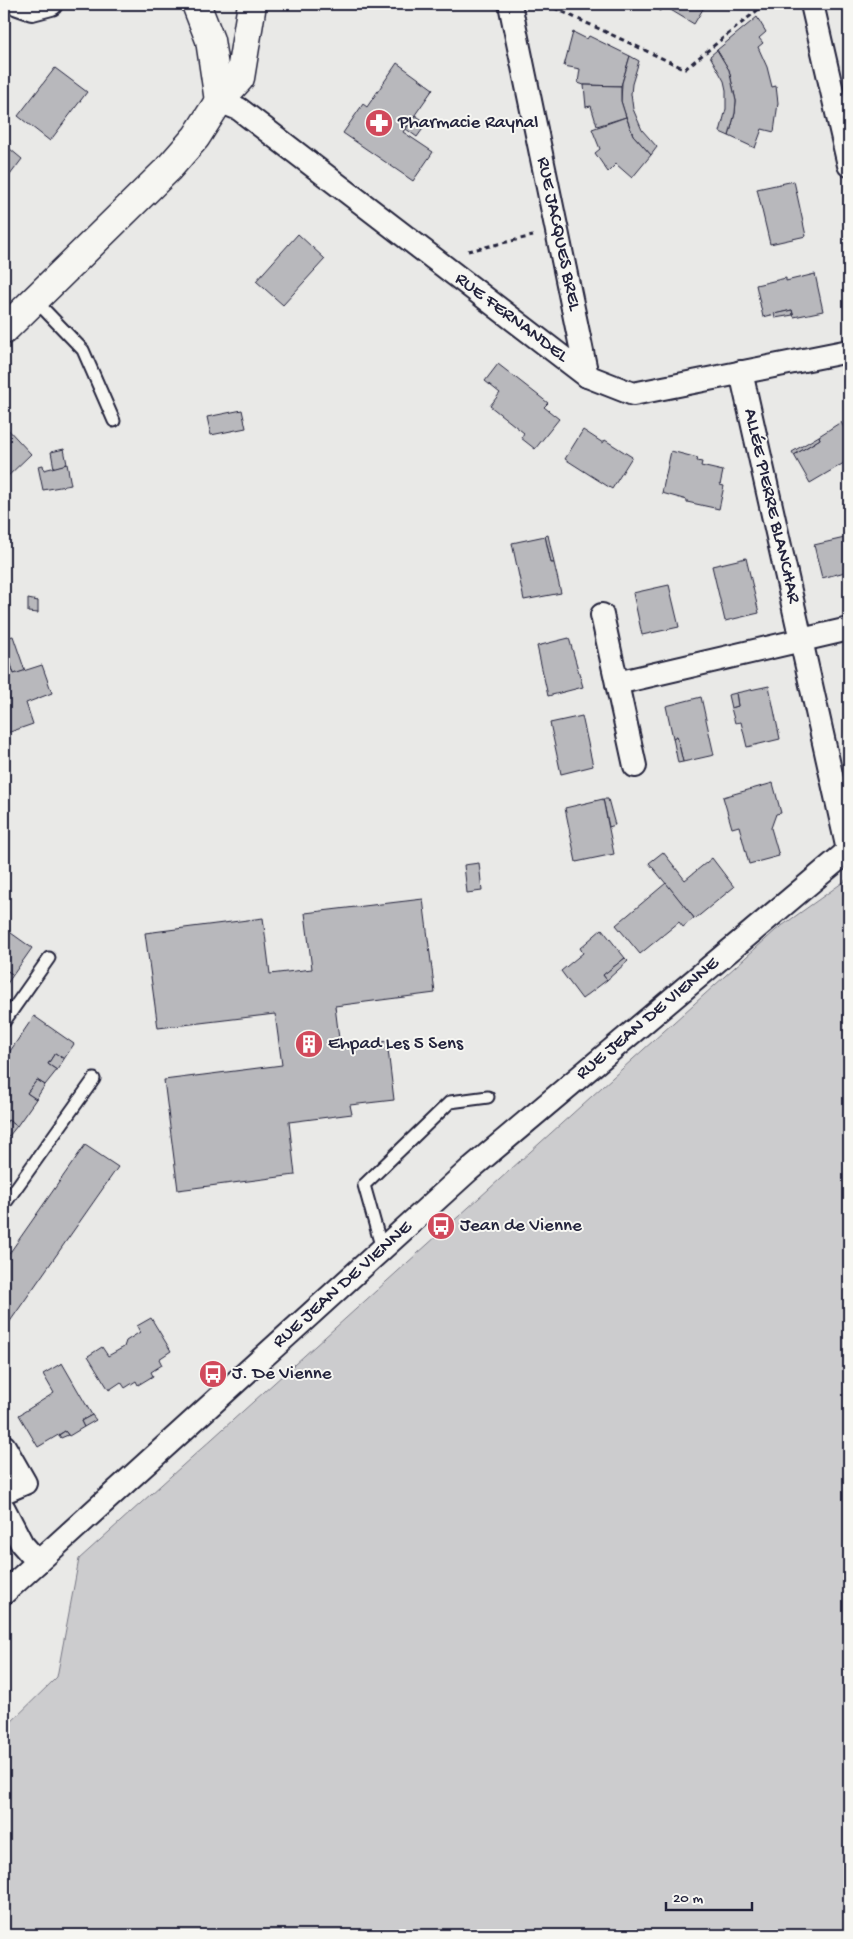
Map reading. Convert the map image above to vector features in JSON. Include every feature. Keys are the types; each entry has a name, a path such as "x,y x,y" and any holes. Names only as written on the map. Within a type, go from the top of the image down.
{"main road":[{"path":"196,4 210,40 219,101"},
{"path":"4,330 168,169 196,137 219,101 240,78 252,4"}],"street":[{"path":"18,4 32,8 51,4"},
{"name":"RUE JACQUES BREL","path":"510,4 588,376"},
{"path":"812,4 849,165"},
{"name":"RUE FERNANDEL","path":"219,101 239,109 588,376 633,394 849,351"},
{"name":"ALLÉE PIERRE BLANCHAR","path":"741,372 849,850"},
{"path":"602,616 634,766"},
{"path":"617,683 849,629"},
{"name":"RUE JEAN DE VIENNE","path":"4,1592 469,1170 849,850"},
{"path":"4,1446 25,1483 4,1492"},
{"path":"4,1509 22,1544 38,1562"}],"lane":[{"path":"35,300 84,350 114,421"},
{"path":"4,1022 49,958"},
{"path":"4,1205 94,1079"},
{"path":"382,1249 364,1185 450,1102 488,1097"}],"path":[{"path":"546,4 685,69 765,4"},
{"path":"433,259 558,230"}],"shaded area":[{"path":"849,878 849,1935 4,1935 4,1729 57,1677 79,1559 776,930"}],"building":[{"path":"647,4 706,4 694,24 664,6 660,11"},
{"path":"757,17 766,32 759,38 763,43 758,47 767,67 772,87 776,86 778,103 774,132 762,129 755,148 729,136 736,101 729,70 717,50"},
{"path":"573,32 587,39 589,36 630,56 621,86 584,85 578,83 580,69 564,66"},
{"path":"717,50 729,70 736,101 729,136 720,132 726,109 726,90 724,81 710,56"},
{"path":"630,56 639,61 632,84 633,109 642,130 657,147 651,155 633,135 621,101 622,83"},
{"name":"Pharmacie Raynal","path":"397,63 433,89 403,132 433,152 413,181 343,133 363,104 367,107"},
{"path":"55,68 87,92 50,141 18,116"},
{"path":"584,85 621,86 621,101 626,117 597,126 591,106 586,107"},
{"path":"415,115 427,123 417,137 406,129"},
{"path":"626,117 633,135 651,155 632,178 616,164 608,172 595,153 600,149 592,129"},
{"path":"4,144 22,159 4,183"},
{"path":"794,181 806,236 770,244 757,189"},
{"path":"298,234 325,259 283,305 256,281"},
{"path":"815,274 823,311 794,317 792,310 763,317 756,285 786,278 786,281"},
{"path":"792,310 793,315 775,318 774,314"},
{"path":"498,364 548,403 544,407 559,419 535,449 521,438 524,433 490,406 500,393 485,381"},
{"path":"242,410 246,428 211,435 207,417"},
{"path":"841,422 849,437 849,460 810,483 794,455 820,439 819,436"},
{"path":"4,425 31,454 4,480"},
{"path":"583,430 603,443 605,440 632,457 612,489 565,459"},
{"path":"819,436 820,439 794,455 792,452"},
{"path":"64,449 67,464 54,468 51,452"},
{"path":"671,451 698,458 697,461 702,462 701,466 723,471 720,485 724,486 719,509 687,502 687,500 662,493"},
{"path":"67,464 71,485 43,490 38,466 43,465 44,470"},
{"path":"548,535 554,563 551,563 545,536"},
{"path":"545,536 551,563 554,563 561,593 524,600 512,543"},
{"path":"849,537 849,571 822,578 814,545"},
{"path":"746,558 759,613 725,621 712,566"},
{"path":"669,585 679,627 642,635 633,593"},
{"path":"28,599 38,601 38,613 28,612"},
{"path":"13,636 25,671 14,674 4,643 4,638"},
{"path":"569,638 583,687 548,696 537,646"},
{"path":"4,643 14,674 42,665 52,693 26,703 33,724 7,733 4,726"},
{"path":"769,686 780,739 747,747 741,722 735,723 731,708 738,706 736,693"},
{"path":"736,693 738,706 731,708 728,695"},
{"path":"701,697 714,755 683,762 677,736 673,738 666,706"},
{"path":"582,716 593,766 561,774 550,723"},
{"path":"677,736 683,762 678,763 673,738"},
{"path":"773,783 781,813 776,814 771,828 779,856 749,864 739,826 732,828 723,797"},
{"path":"603,799 608,799 615,825 609,827"},
{"path":"603,799 614,854 576,862 565,808"},
{"path":"663,852 685,880 712,858 734,887 695,919 649,863"},
{"path":"479,863 482,891 467,893 464,865"},
{"path":"666,883 694,918 683,927 679,922 640,954 616,925"},
{"name":"Ehpad Les 5 Sens","path":"423,899 435,993 335,1006 340,1047 387,1041 394,1100 350,1105 352,1114 289,1122 295,1175 178,1190 164,1080 282,1065 275,1014 158,1028 145,933 263,918 270,974 312,969 305,913"},
{"path":"4,928 32,948 13,975 5,969 4,971"},
{"path":"602,929 625,958 603,975 607,980 582,999 561,971 583,953 580,948"},
{"path":"625,958 628,961 607,980 603,975"},
{"path":"5,969 13,975 4,988 4,971"},
{"path":"34,1016 74,1044 64,1059 55,1053 48,1064 57,1070 45,1085 37,1080 27,1093 36,1099 17,1126 8,1120 4,1126 4,1060"},
{"path":"55,1053 64,1059 57,1070 48,1064"},
{"path":"37,1080 45,1085 36,1099 27,1093"},
{"path":"8,1120 17,1126 9,1136 4,1133 4,1126"},
{"path":"4,1133 9,1136 4,1144"},
{"path":"85,1145 118,1167 4,1330 4,1261"},
{"path":"151,1318 171,1351 159,1359 162,1365 151,1372 153,1376 138,1385 136,1381 125,1388 121,1382 109,1390 88,1356 102,1347 108,1356 124,1347 126,1341 140,1332 137,1326"},
{"path":"62,1363 92,1415 81,1421 84,1427 69,1436 65,1431 38,1447 19,1415 54,1393 43,1374"},
{"path":"92,1415 96,1420 84,1427 81,1421"},
{"path":"65,1431 68,1435 61,1438 59,1435"}],"place":[{"name":"Pharmacie Raynal","path":"379,123"},
{"name":"Ehpad Les 5 Sens","path":"309,1044"},
{"name":"Jean de Vienne","path":"441,1226"},
{"name":"J. De Vienne","path":"213,1374"}]}
